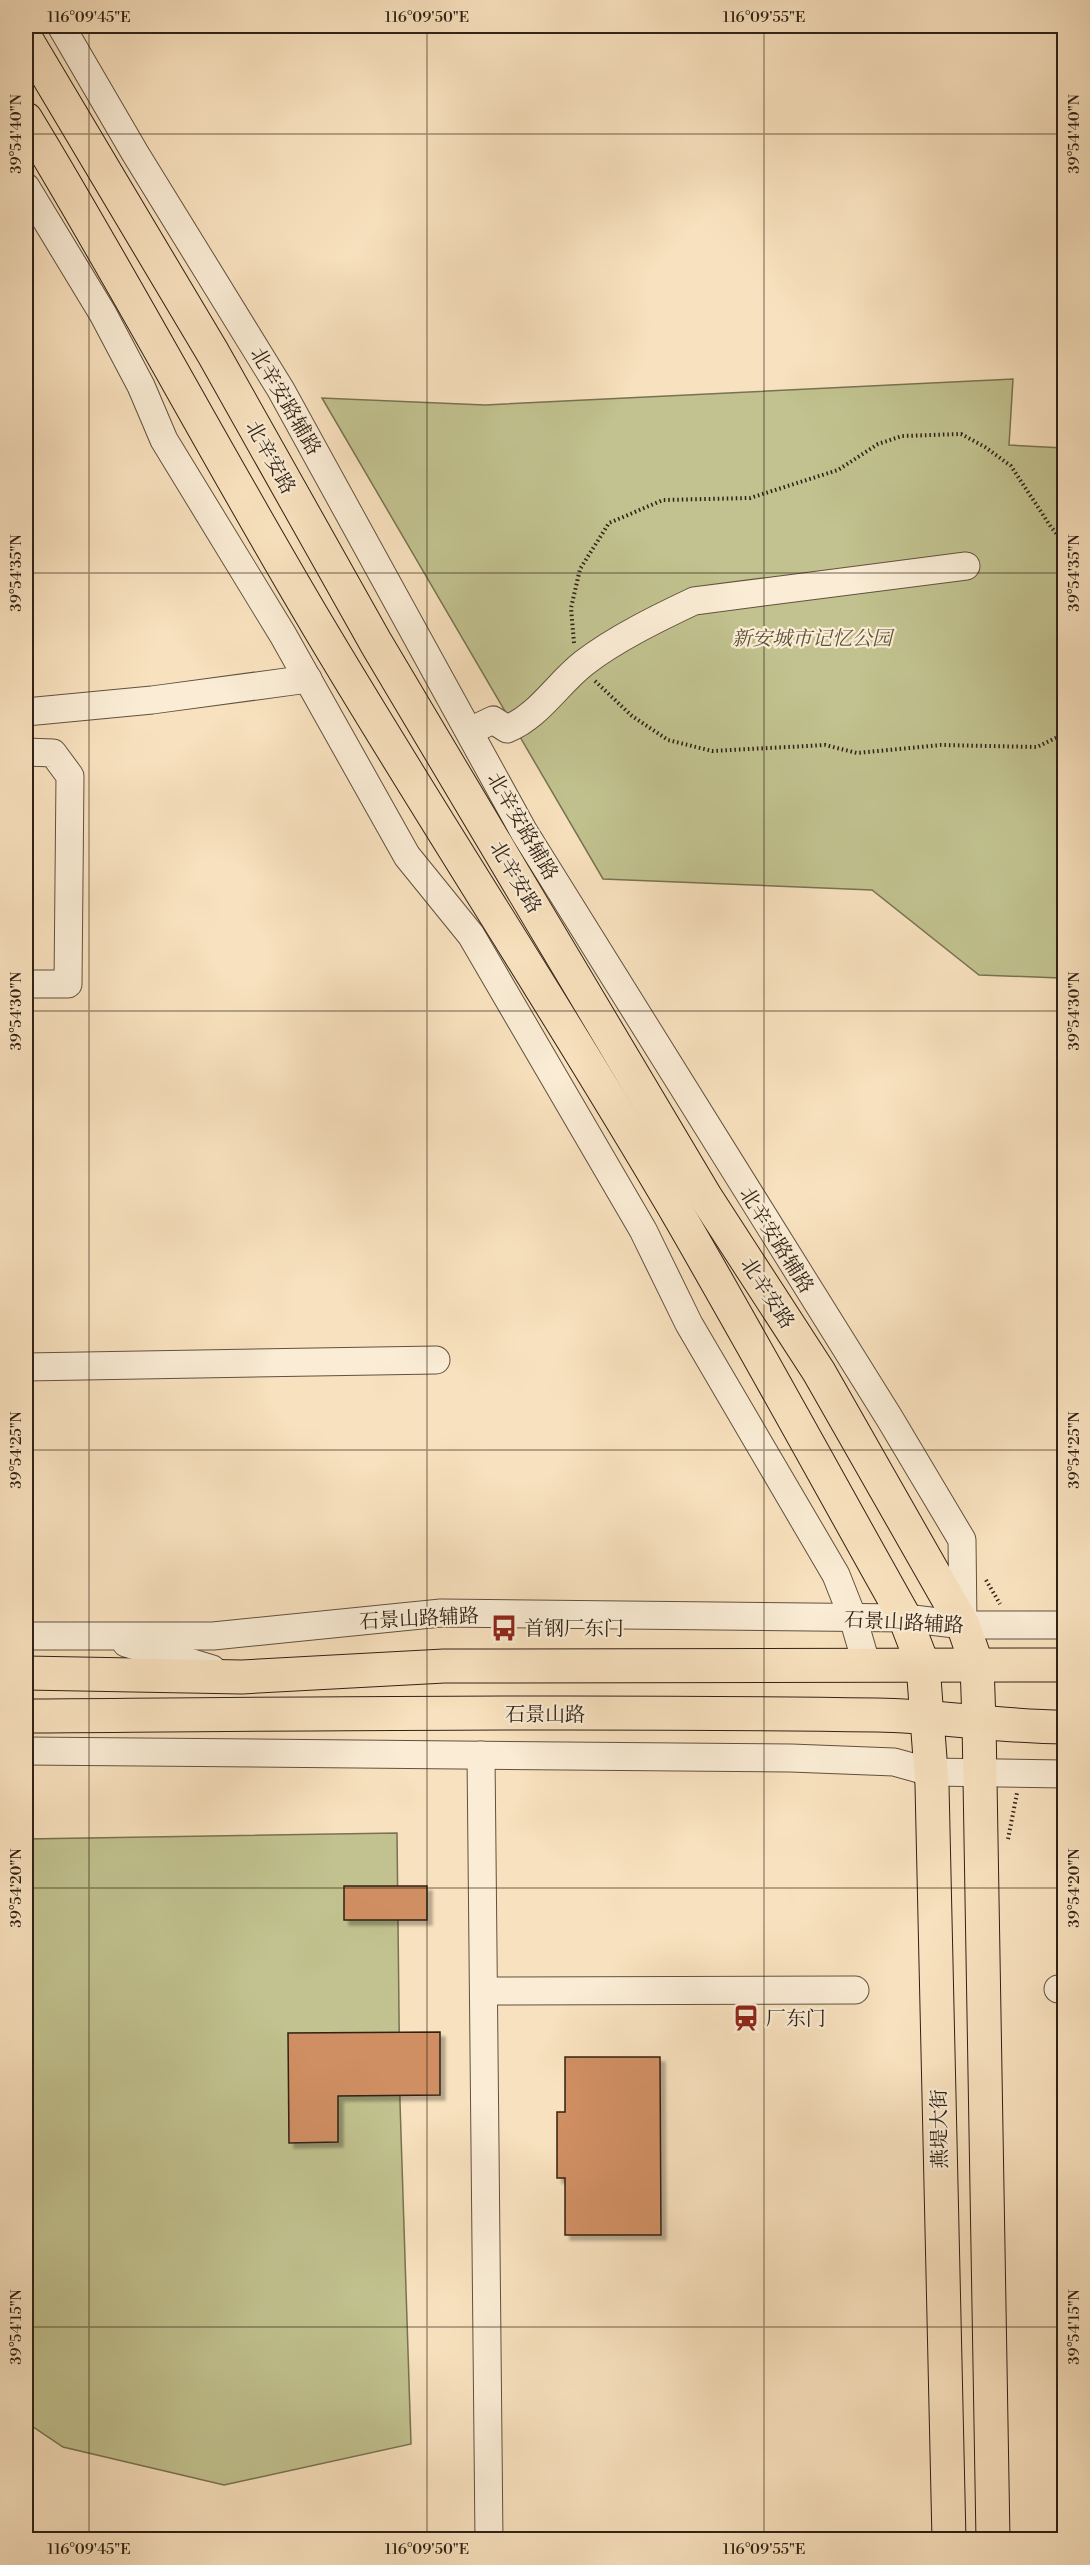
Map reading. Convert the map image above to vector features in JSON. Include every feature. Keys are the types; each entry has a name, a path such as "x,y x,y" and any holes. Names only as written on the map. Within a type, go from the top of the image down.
{"main road":[{"name":"北辛安路","path":"26,39 213,353 376,643 705,1196 819,1372 963,1625 977,1665 980,1722"},
{"name":"北辛安路","path":"26,119 174,371 238,492 373,720 581,1053 675,1210 905,1618 923,1665 928,1718"},
{"path":"26,1673 242,1677 444,1666 1065,1665"},
{"name":"石景山路","path":"26,1716 444,1713 869,1715 1024,1727 1065,1727"},
{"name":"燕堤大街","path":"928,1718 949,2540"},
{"path":"980,1722 993,2540"}],"street":[{"path":"37,26 47,75"},
{"name":"北辛安路辅路","path":"61,26 135,153 281,390 524,832 891,1419 962,1540 963,1625"},
{"path":"102,167 135,153"},
{"path":"57,171 103,314"},
{"path":"26,187 103,314 141,386 164,440 308,679 407,856 471,935 643,1230 689,1324 836,1575 853,1618 867,1665"},
{"path":"470,731 493,720 507,729 522,723 584,663 693,601 966,566"},
{"path":"26,712 152,700 308,679"},
{"path":"26,752 54,753 70,776 68,984 26,984"},
{"path":"524,832 529,900"},
{"path":"581,1053 605,1165"},
{"path":"26,1367 436,1360"},
{"name":"石景山路辅路","path":"26,1636 213,1635 441,1613 905,1618 963,1625 1065,1625"},
{"path":"107,1636 154,1653 242,1677"},
{"path":"26,1751 791,1758 894,1762 930,1772 1065,1774"},
{"path":"482,1755 489,2540"},
{"path":"485,1991 855,1990"}],"green space":[{"name":"新安城市记忆公园","path":"1013,379 1009,445 1064,448 1064,984 1060,978 979,975 872,890 603,879 322,398 485,405"},
{"path":"397,1833 400,2103 411,2444 224,2485 63,2447 26,2422 26,1839"}],"building":[{"path":"344,1886 427,1886 427,1920 344,1920"},
{"path":"440,2032 440,2095 338,2096 338,2142 289,2143 288,2033"},
{"path":"565,2057 660,2057 661,2235 565,2235 565,2178 557,2178 557,2112 565,2112"}],"place":[{"name":"首钢厂东门","path":"504,1628"},
{"name":"厂东门","path":"746,2018"}]}
